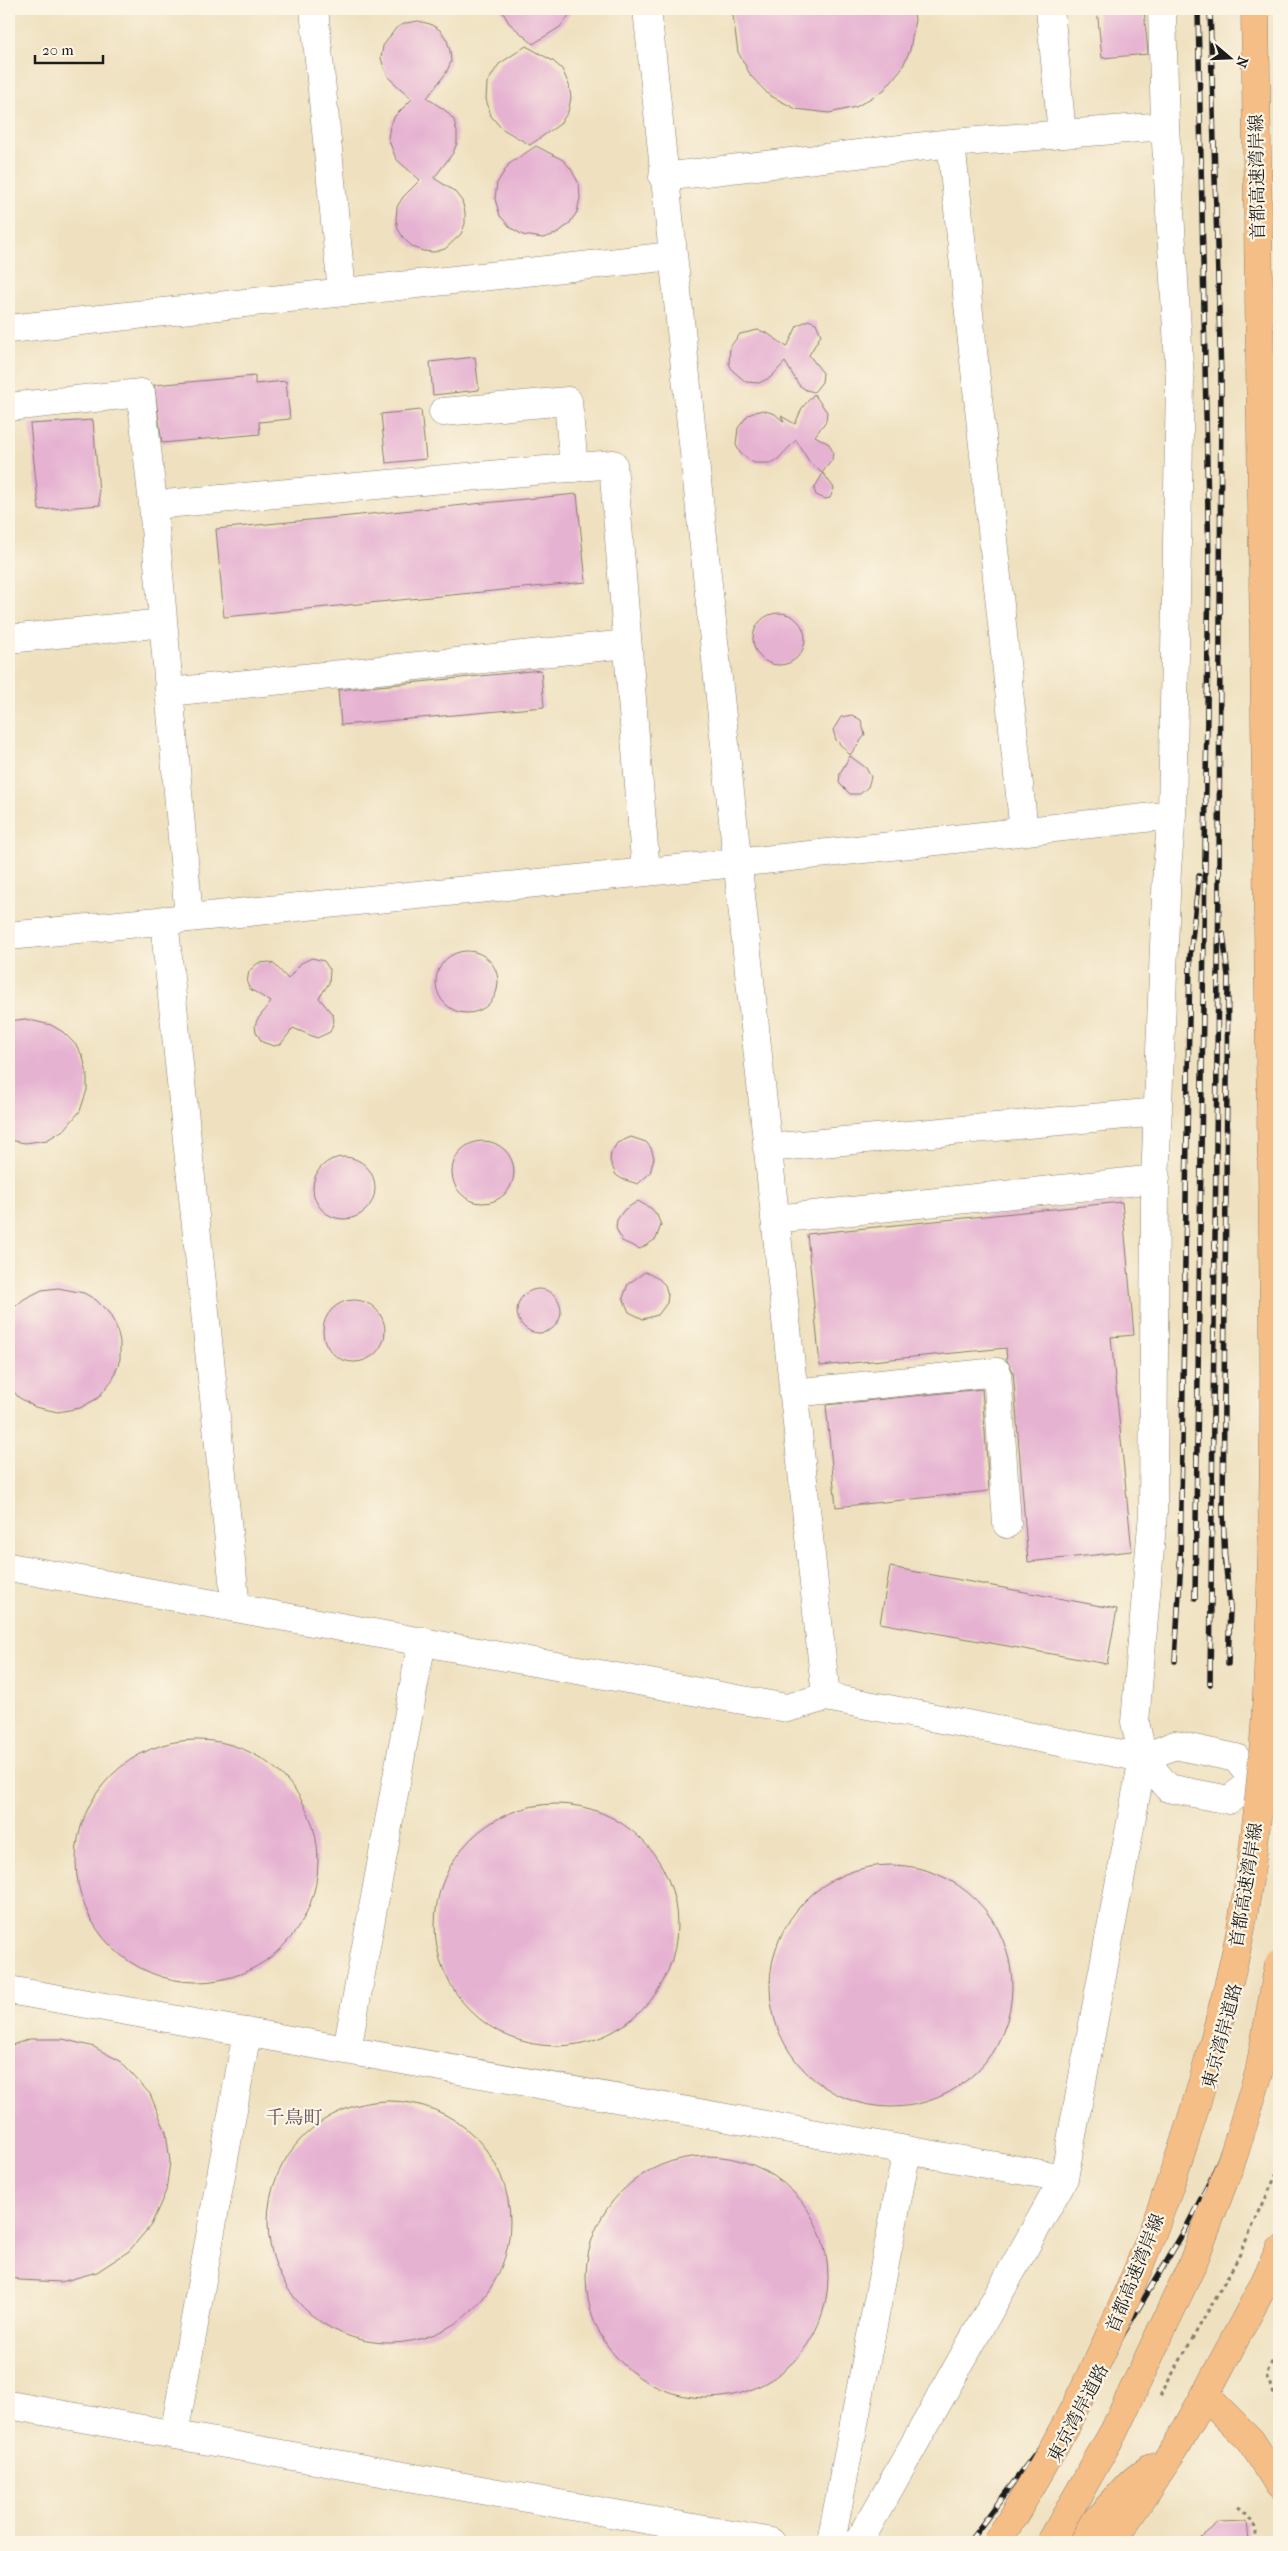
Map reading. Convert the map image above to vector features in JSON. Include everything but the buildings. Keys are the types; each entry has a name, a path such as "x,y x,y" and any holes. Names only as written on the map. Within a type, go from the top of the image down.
{"main road":[{"name":"首都高速湾岸線","path":"997,2542 1056,2442 1103,2351 1129,2293 1176,2170 1225,2002 1243,1919 1257,1818 1269,1680 1275,1433 1255,9"},
{"path":"1263,9 1279,1336"},
{"name":"東京湾岸道路","path":"1004,2542 1032,2499 1093,2389 1135,2298 1195,2136 1228,2016 1248,1924 1259,1850 1275,1689 1279,1487"},
{"path":"1051,2542 1114,2431 1192,2265 1234,2154 1259,2073 1279,1964"},
{"path":"1058,2542 1100,2472 1162,2346 1194,2272 1238,2153 1263,2073 1279,1992"},
{"path":"1112,2542 1176,2447 1261,2290 1279,2251"},
{"path":"1205,2394 1251,2441 1279,2485"},
{"path":"1076,2542 1132,2482 1176,2447"}],"lane":[{"path":"314,9 342,292"},
{"path":"646,9 826,1697"},
{"path":"1050,9 1062,134"},
{"path":"857,2542 863,2536 1064,2178 1143,1758 1135,1722 1153,1513 1156,1179 1166,868 1172,814 1180,381 1165,126 1162,9"},
{"path":"663,177 951,144 1165,126"},
{"path":"951,144 1024,832"},
{"path":"9,329 672,256"},
{"path":"9,407 141,393 153,505 169,692 176,919 236,1608"},
{"path":"443,412 568,401 574,468"},
{"path":"153,505 613,464 646,872"},
{"path":"9,639 163,623"},
{"path":"169,692 627,644"},
{"path":"9,936 736,863 1172,814"},
{"path":"767,1148 1158,1112"},
{"path":"775,1219 1156,1179"},
{"path":"793,1393 997,1372 1007,1524"},
{"path":"9,1567 787,1708 826,1697 1143,1758 1174,1745 1236,1758 1267,1783 1229,1800 1168,1788 1143,1758"},
{"path":"347,2050 422,1641"},
{"path":"9,1990 1064,2178"},
{"path":"174,2435 247,2032"},
{"path":"831,2542 907,2150"},
{"path":"9,2405 771,2542"}],"path":[{"path":"1160,2397 1234,2267 1279,2169"},
{"path":"1279,2347 1266,2375 1279,2406"},
{"path":"1238,2507 1247,2512 1255,2522 1257,2542"}],"railway":[{"path":"1195,1598 1209,563 1198,9"},
{"path":"1210,9 1221,377 1219,883 1210,1684"},
{"path":"1180,1566 1190,957 1199,876"},
{"path":"1223,933 1228,976 1223,1510 1225,1565"},
{"path":"1225,1558 1230,1608 1228,1664"},
{"path":"1175,1661 1181,1559"},
{"path":"969,2542 1116,2346 1186,2228 1212,2177 1264,2052 1279,2009"}],"district":[{"name":"千鳥町","path":"294,2117"}]}
